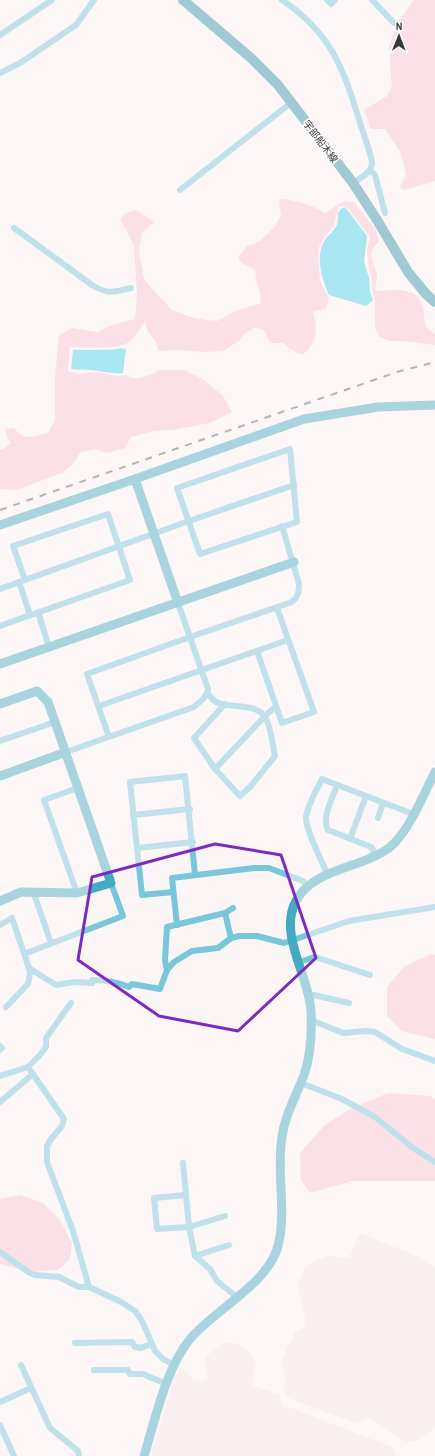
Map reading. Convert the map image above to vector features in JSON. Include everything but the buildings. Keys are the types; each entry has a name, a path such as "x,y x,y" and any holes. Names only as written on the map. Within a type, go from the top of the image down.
{"main road":[{"name":"宇部船木線","path":"183,0 251,58 278,85 352,183 377,220 408,272 426,294 435,302"}],"street":[{"path":"0,35 52,0"},
{"path":"0,73 20,63 76,25 94,0"},
{"path":"282,0 312,24 338,59 351,94 372,164 370,170 352,183"},
{"path":"327,0 331,4 335,0"},
{"path":"372,0 394,23"},
{"path":"180,190 292,102"},
{"path":"370,170 375,175 385,213"},
{"path":"14,228 102,291 108,293 131,288"},
{"path":"0,525 304,419 378,407 435,405"},
{"path":"290,449 297,522 200,554 189,521 177,488 290,449"},
{"path":"0,776 194,707 207,693 208,689 135,479"},
{"path":"0,589 294,485"},
{"path":"0,626 130,580 108,514 13,546 30,615"},
{"path":"109,737 87,674 292,602 299,592 299,584 294,562 282,526"},
{"path":"0,664 294,562"},
{"path":"256,651 282,723 314,712 277,608"},
{"path":"38,612 49,647"},
{"path":"99,706 288,640"},
{"path":"0,704 37,691 48,702 123,916 24,954"},
{"path":"207,693 216,702 248,707 265,716 269,726 274,756 250,787 240,796 215,769 194,738 225,704"},
{"path":"215,769 276,706"},
{"path":"0,741 55,722"},
{"path":"144,1456 166,1384 179,1355 190,1339 206,1322 265,1272 278,1247 281,1224 281,1139 287,1114 301,1083 309,1057 311,1020 309,994 290,926 292,908 298,896 308,886 377,855 395,842 404,832 435,772"},
{"path":"173,892 142,896 130,782 186,776 195,875"},
{"path":"328,876 308,828 306,819 322,779 413,814"},
{"path":"337,785 325,818 325,826 328,830 371,847 377,855"},
{"path":"77,893 44,800 78,788"},
{"path":"350,839 366,796"},
{"path":"378,818 383,803"},
{"path":"133,815 190,809"},
{"path":"137,848 193,842"},
{"path":"177,925 172,878 254,868 269,868 303,881 308,886"},
{"path":"0,901 21,892 33,891 77,893 112,883"},
{"path":"33,891 51,943"},
{"path":"30,968 56,985 74,982 92,983 92,980 118,982 129,987 132,984 160,990 167,970 174,962 192,951 218,948 231,938 239,936 257,936 284,943 349,921 435,907"},
{"path":"167,970 165,960 167,927 225,913 233,908"},
{"path":"225,913 231,938"},
{"path":"0,925 12,918 30,968 28,984 6,1007"},
{"path":"299,962 315,957 370,975"},
{"path":"309,994 349,1003"},
{"path":"0,1076 28,1067 44,1050 46,1038 71,1003"},
{"path":"311,1020 343,1033 366,1031 375,1032 402,1049 435,1061"},
{"path":"0,1046 2,1048 0,1050"},
{"path":"28,1067 64,1119 62,1126 47,1146 47,1162 73,1231 88,1287"},
{"path":"0,1102 33,1074"},
{"path":"301,1083 342,1099 375,1117 413,1148 435,1162"},
{"path":"183,1163 189,1227 196,1256 210,1269 217,1281 237,1297"},
{"path":"186,1195 154,1198 157,1229 189,1227 225,1216"},
{"path":"196,1256 229,1245"},
{"path":"0,1252 30,1273 35,1275 54,1276 79,1286 88,1287 121,1302 135,1311 142,1321 155,1351 163,1359 174,1365"},
{"path":"75,1343 132,1342 135,1347 141,1348 151,1344"},
{"path":"21,1366 50,1428 78,1451 79,1456"},
{"path":"94,1370 128,1370 130,1374 142,1374 166,1384"},
{"path":"0,1402 31,1388"},
{"path":"0,1425 14,1456"}],"highlighted area":[{"path":"215,844 281,855 316,958 238,1031 159,1016 78,960 92,877"}],"shaded area":[{"path":"414,0 435,0 435,181 404,190 400,187 406,175 401,153 385,129 371,129 364,110 387,96 392,86 389,47 397,23"},
{"path":"279,199 303,203 325,213 344,201 354,202 376,230 379,241 371,254 377,276 375,289 377,291 403,290 415,294 422,304 426,327 435,334 435,345 405,341 389,341 380,337 375,327 375,300 372,290 372,279 369,269 367,250 370,237 346,206 339,206 333,227 324,238 318,249 320,281 329,299 326,309 313,311 316,324 316,335 312,344 303,355 295,352 283,343 270,343 265,331 256,327 244,334 240,340 225,350 208,352 158,350 156,342 148,332 145,321 134,338 124,345 101,348 70,347 68,371 80,374 92,372 116,376 126,375 135,379 148,376 160,370 185,370 204,380 223,396 232,412 210,423 172,430 154,431 131,437 125,448 107,453 94,449 81,452 72,465 62,473 16,490 0,489 0,449 3,449 11,443 5,429 14,428 22,435 30,437 48,433 55,420 55,377 59,335 72,328 98,332 109,326 135,319 137,296 134,246 121,220 125,213 136,210 155,222 142,232 139,251 144,279 155,292 172,310 190,317 217,321 236,311 261,303 255,270 242,263 238,258 246,247 260,241 273,229 281,216"},
{"path":"431,954 435,955 435,1039 402,1031 387,1016 387,987 404,967"},
{"path":"388,1093 431,1096 435,1099 435,1181 351,1181 310,1193 301,1180 300,1153 325,1125 350,1109"},
{"path":"20,1195 43,1203 59,1219 72,1243 70,1259 58,1270 30,1272 0,1264 0,1199"},
{"path":"360,1233 412,1254 435,1267 435,1428 417,1441 406,1442 369,1417 354,1423 286,1397 283,1391 286,1376 281,1362 295,1332 307,1326 298,1286 302,1275 305,1269 315,1261 327,1256 349,1258"},
{"path":"221,1343 235,1343 246,1348 255,1361 252,1385 280,1395 283,1405 392,1447 396,1453 396,1456 151,1456 175,1376 181,1366 195,1381 206,1380 208,1373 204,1362 207,1356"}],"water":[{"path":"345,207 367,236 364,261 369,277 370,292 373,300 366,306 329,295 321,271 320,252 322,246 337,224 338,213"},
{"path":"121,348 126,349 123,373 71,369 73,350 112,350"}],"railway":[{"path":"0,510 397,372 435,362"}]}
